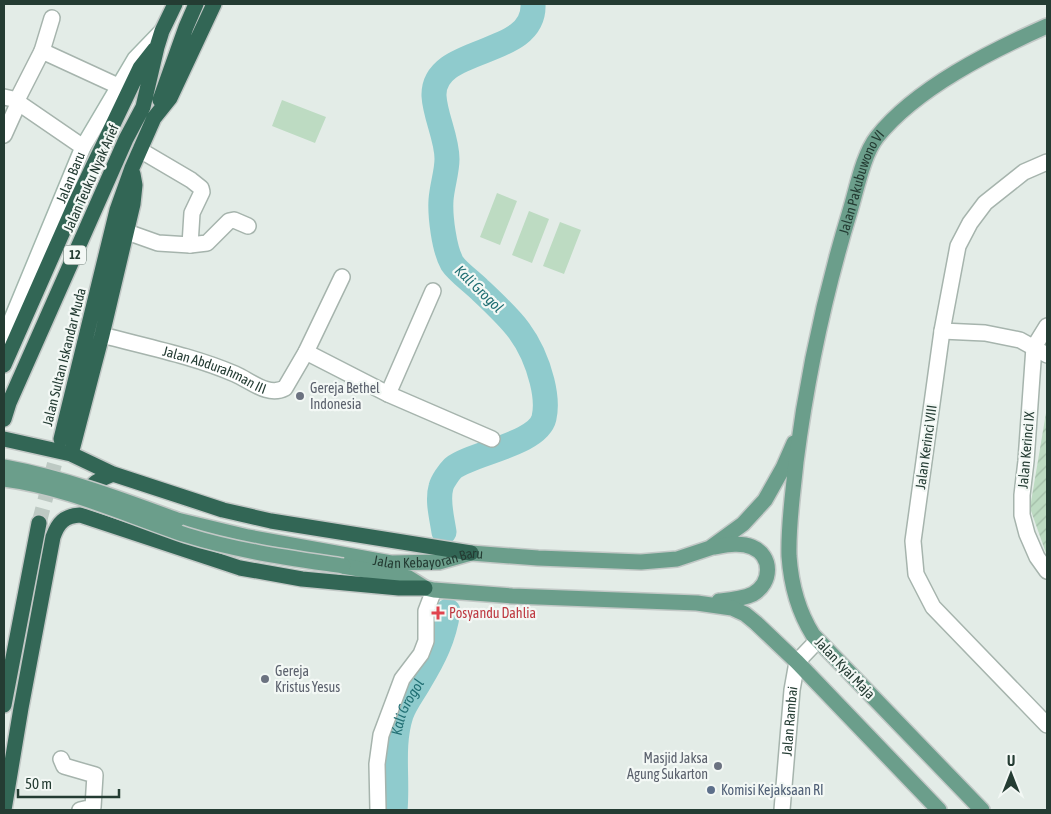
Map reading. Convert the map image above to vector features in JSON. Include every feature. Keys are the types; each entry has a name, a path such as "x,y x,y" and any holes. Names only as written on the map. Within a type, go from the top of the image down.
{"highway":[{"name":"Jalan Teuku Nyak Arief","path":"4,419 6,406 126,139 143,107 157,47 162,31 175,4"},
{"name":"12","path":"143,107 196,4"},
{"name":"12","path":"154,118 170,98 214,4"},
{"name":"12","path":"132,168 154,118 186,26"},
{"path":"4,365 76,202 140,68 157,47"},
{"path":"71,454 134,204 135,185 132,168"},
{"name":"Jalan Sultan Iskandar Muda","path":"60,440 117,210 132,168"},
{"path":"4,440 71,454 113,474 223,510 471,553"},
{"path":"97,521 88,509 87,495 93,483 113,474"},
{"path":"4,810 14,745 53,537 57,527 70,516 80,516 97,521 240,568 302,579 429,589"},
{"path":"4,705 39,523"}],"main road":[{"name":"Jalan Pakubuwono VI","path":"800,428 812,358 835,261 866,157 876,138 918,97 961,70 1047,26"},
{"name":"Jalan Kebayoran Baru","path":"4,479 62,492 187,535 241,550 391,563 439,562 471,553 641,562 677,559 710,548 743,524 765,500 783,468 800,428"},
{"name":"Jalan Kyai Maja","path":"800,428 790,524 790,571 795,595 808,627 817,641 982,810"},
{"name":"Jalan Kebayoran Baru","path":"4,467 49,476 95,490 177,520 347,560 409,578 429,589 512,596 697,603"},
{"path":"697,603 746,597 757,591 767,577 768,568 765,558 762,553 752,546 729,544 710,548"},
{"path":"697,603 732,608 745,614 756,623 797,662 939,810"}],"street":[{"path":"4,135 13,101 42,51 52,18"},
{"name":"Jalan Baru","path":"4,338 83,147 135,59 162,31"},
{"path":"42,51 118,86"},
{"path":"13,101 83,147"},
{"path":"140,150 191,180 201,188 202,192 192,213 190,245"},
{"name":"Jalan Kerinci VIII","path":"1047,162 1024,172 985,203 970,223 958,246 942,331 913,541 916,574 933,607 1047,725"},
{"path":"127,232 158,243 190,245 207,243 229,221 234,220 248,226"},
{"name":"Jalan Abdurahman III","path":"102,335 191,358 235,374 270,392 279,391 285,388 306,352 342,277"},
{"path":"388,394 432,290"},
{"name":"Jalan Kerinci IX","path":"1047,326 1041,351 1022,495 1022,516 1027,534 1037,557 1047,571"},
{"path":"942,331 985,333 1020,340 1041,351"},
{"path":"306,352 388,394 492,439"},
{"path":"378,810 376,764 381,734 402,679 421,654 426,641 426,611 429,589"},
{"path":"797,662 817,641"},
{"name":"Jalan Rambai","path":"782,810 792,690 797,662"},
{"path":"61,759 64,766 95,774 93,807 80,810"}],"green space":[{"path":"282,100 326,117 315,143 272,126"},
{"path":"497,193 517,201 500,245 480,237"},
{"path":"529,211 549,219 532,263 512,255"},
{"path":"560,222 581,230 564,274 543,266"},
{"path":"1047,407 1047,556 1030,508"}],"waterway":[{"name":"Kali Grogol","path":"444,532 440,509 440,492 443,482 450,472 462,463 530,435 539,427 544,418 545,395 537,366 526,340 510,320 457,269 449,257 443,232 441,207 447,164 446,151 434,96 438,79 449,67 502,44 519,34 530,22 533,4"},
{"name":"Kali Grogol","path":"395,810 395,751 401,715 438,648 448,611"}],"tunnel":[{"path":"39,523 61,439"}],"place":[{"name":"Gereja Bethel Indonesia","path":"300,396"},
{"name":"Posyandu Dahlia","path":"438,613"},
{"name":"Gereja Kristus Yesus","path":"265,679"},
{"name":"Masjid Jaksa Agung Sukarton","path":"718,766"},
{"name":"Komisi Kejaksaan RI","path":"711,790"}]}
